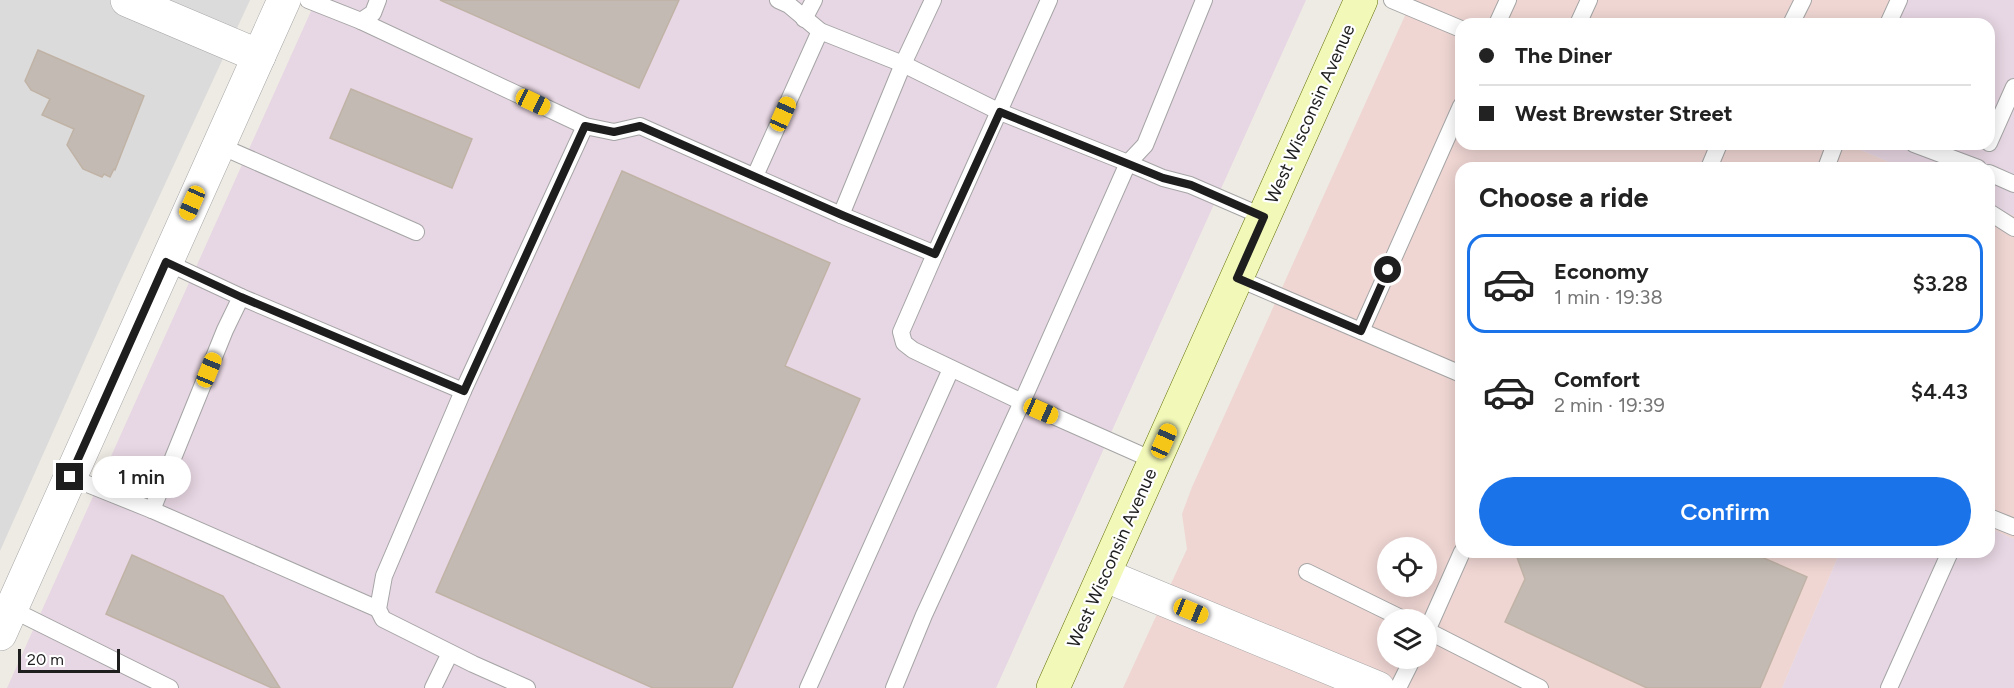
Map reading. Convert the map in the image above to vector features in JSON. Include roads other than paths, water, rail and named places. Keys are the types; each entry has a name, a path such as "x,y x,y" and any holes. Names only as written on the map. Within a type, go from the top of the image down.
{"main road":[{"name":"West Wisconsin Avenue","path":"1053,688 1360,0"}],"street":[{"path":"127,0 259,57"},
{"path":"6,622 284,0"},
{"path":"1104,575 1378,688"}],"lane":[{"path":"308,0 362,21 585,126 614,132 640,126 935,254"},
{"path":"362,21 373,13 378,0"},
{"path":"778,0 789,5 820,31 903,64 1000,112 1163,178 1191,185 1264,217"},
{"path":"804,19 814,0"},
{"path":"842,215 903,64 933,0"},
{"path":"1049,0 901,332 904,343 913,350 1022,402 1155,461"},
{"path":"894,688 924,615 1128,163 1145,144 1204,0"},
{"path":"1392,0 1455,26"},
{"path":"1500,18 1508,0"},
{"path":"1581,18 1589,0"},
{"path":"1794,18 1803,0"},
{"path":"1891,18 1899,0"},
{"path":"755,176 820,31"},
{"path":"1995,130 2014,87"},
{"path":"1361,331 1455,120"},
{"path":"527,688 383,619 378,609 384,576 464,391 585,126"},
{"path":"218,145 416,232"},
{"path":"1930,150 1962,162"},
{"path":"1995,176 2014,184"},
{"path":"1995,216 2014,228"},
{"path":"166,262 241,297 464,391"},
{"path":"1237,278 1455,371"},
{"path":"152,510 225,330 241,297"},
{"path":"808,688 951,369"},
{"path":"70,477 152,510 378,609"},
{"path":"1995,519 2014,527"},
{"path":"1437,609 1459,558"},
{"path":"1889,688 1947,558"},
{"path":"1307,572 1383,609"},
{"path":"6,622 170,688"},
{"path":"1437,636 1540,688"},
{"path":"433,688 450,653"},
{"path":"1398,688 1408,669"}]}
